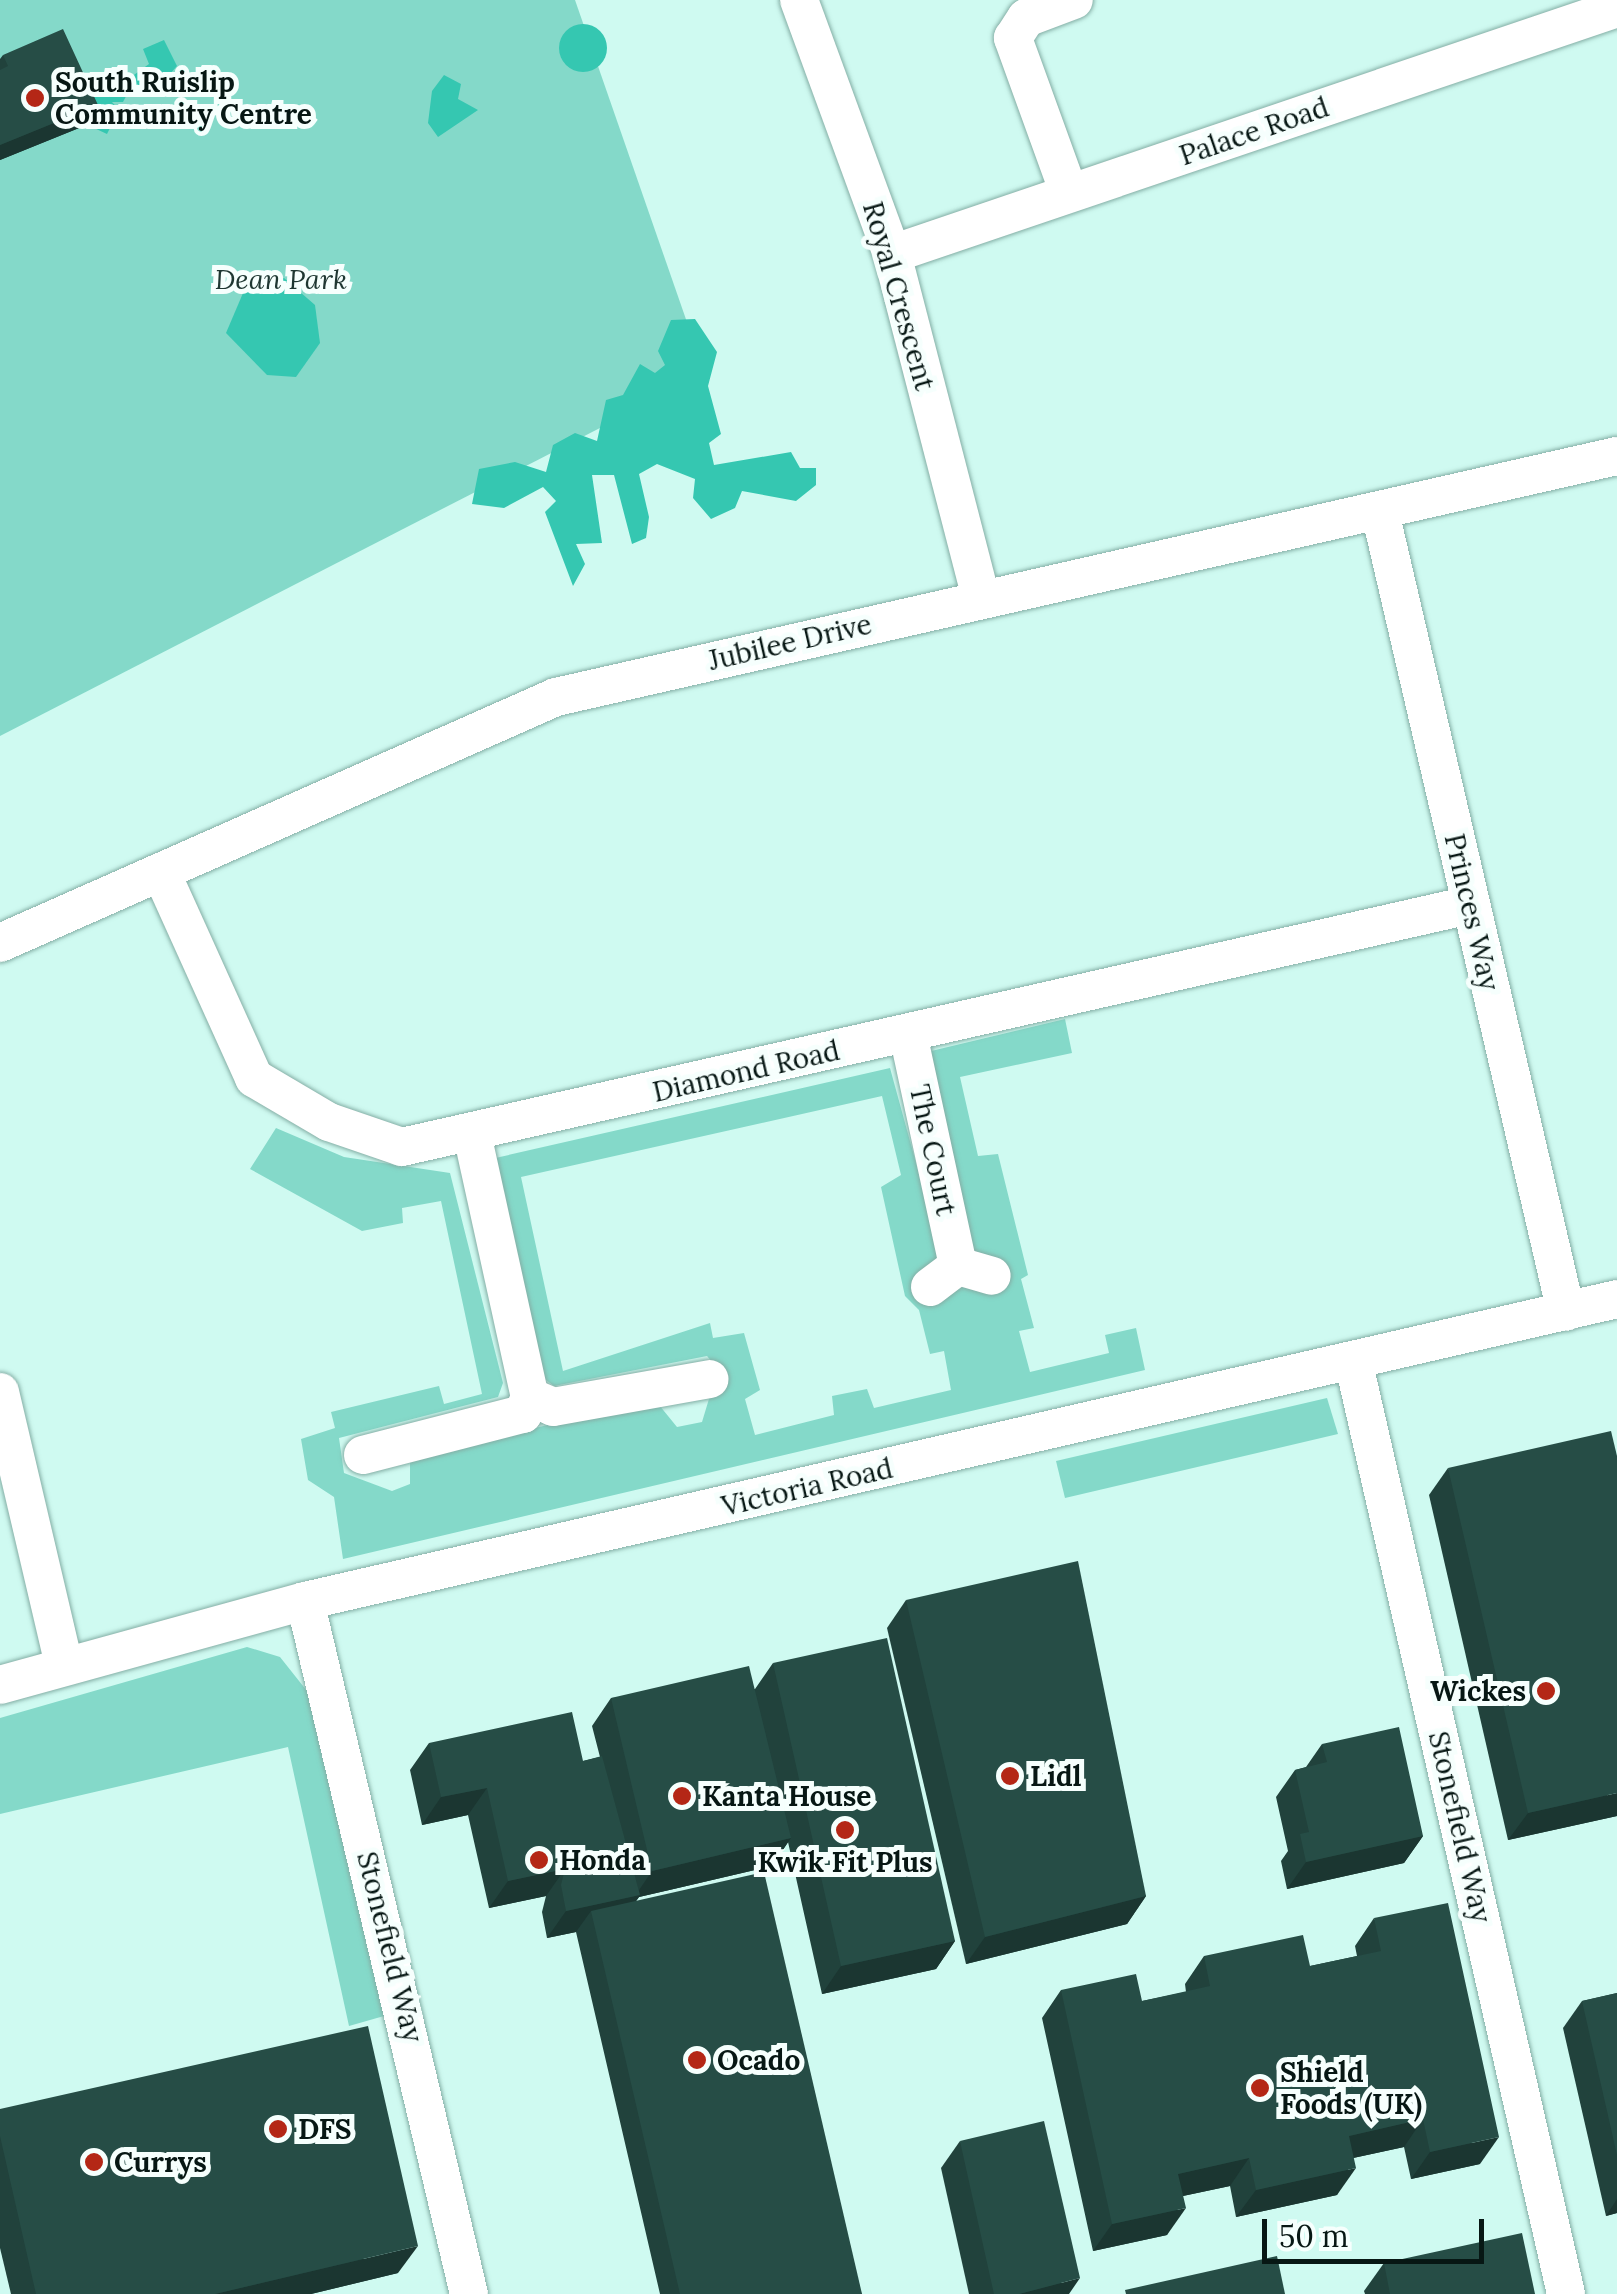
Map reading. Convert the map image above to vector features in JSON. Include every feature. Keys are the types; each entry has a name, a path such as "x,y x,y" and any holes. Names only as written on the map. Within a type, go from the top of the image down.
{"street":[{"name":"Royal Crescent","path":"799,0 892,254 982,598"},
{"path":"1069,194 1013,38 1026,18 1074,0"},
{"name":"Palace Road","path":"892,254 1617,8"},
{"name":"Jubilee Drive","path":"0,943 522,708 982,598 1617,456"},
{"name":"Princes Way","path":"1380,512 1566,1312"},
{"name":"Diamond Road","path":"161,872 254,1078 329,1122 402,1147 1470,905"},
{"name":"The Court","path":"908,1034 960,1276"},
{"path":"364,1455 523,1414 530,1396 472,1134"},
{"name":"Victoria Road","path":"0,1685 306,1601 1617,1299"},
{"name":"Stonefield Way","path":"1353,1360 1566,2294"},
{"path":"530,1396 554,1407 710,1379"},
{"path":"0,1392 64,1665"},
{"name":"Stonefield Way","path":"306,1601 469,2294"}],"green space":[{"name":"Dean Park","path":"0,0 575,0 705,374 0,736"},
{"path":"583,24 600,31 607,48 600,65 583,72 566,65 559,48 566,31"},
{"path":"164,40 177,66 169,75 154,70 147,93 132,85 123,102 112,102 119,110 107,134 79,121 94,89 105,92 109,75 127,80 149,64 143,49"},
{"path":"444,75 461,84 458,99 478,110 438,137 428,123 432,91"},
{"path":"284,278 315,305 320,343 296,377 267,375 226,333 249,279"},
{"path":"695,319 717,352 708,386 721,434 709,443 714,465 791,452 800,468 816,468 816,485 796,501 742,491 735,508 711,519 693,498 695,479 657,464 639,474 649,517 646,538 632,544 614,475 592,475 602,543 576,544 585,564 573,586 545,512 556,501 543,487 504,508 472,504 479,469 515,462 546,472 553,445 575,433 597,441 606,400 623,395 640,364 655,373 665,365 658,351 671,320"},
{"path":"1065,1019 1072,1053 960,1077 978,1156 998,1154 1028,1275 1021,1279 1034,1328 1019,1331 1030,1372 1109,1353 1105,1335 1136,1328 1145,1370 343,1559 334,1497 308,1480 301,1439 335,1428 331,1412 439,1386 444,1404 482,1394 441,1201 402,1208 403,1223 362,1231 250,1169 276,1128 344,1157 450,1173 503,1383 498,1397 339,1438 344,1473 392,1491 410,1484 410,1457 655,1400 677,1427 702,1422 718,1369 707,1356 554,1386 542,1377 491,1159 890,1068 942,1258 940,1298 963,1287 971,1250 927,1052","holes":["882,1096 901,1175 881,1187 905,1296 919,1310 930,1354 944,1351 951,1390 874,1408 867,1389 832,1396 834,1415 755,1435 745,1399 760,1390 744,1333 713,1338 710,1323 563,1371 521,1177"]},
{"path":"1327,1398 1338,1434 1065,1498 1056,1461"},
{"path":"247,1647 280,1657 307,1691 384,2016 349,2026 288,1747 0,1814 0,1718"}],"building":[{"name":"South Ruislip Community Centre","path":"63,29 98,105 0,145 0,70 8,66 3,55"},
{"name":"Wickes","path":"1611,1431 1617,1456 1617,1793 1528,1813 1448,1468"},
{"name":"Lidl","path":"1078,1561 1146,1896 985,1937 906,1600"},
{"name":"Kwik Fit Plus","path":"887,1638 955,1941 841,1966 773,1663"},
{"name":"Kanta House","path":"749,1666 791,1838 652,1871 611,1698"},
{"name":"Honda","path":"572,1712 583,1761 602,1756 640,1895 566,1911 561,1885 565,1869 508,1881 487,1788 441,1797 429,1743"},
{"path":"1399,1727 1423,1836 1306,1862 1300,1834 1309,1832 1295,1770 1327,1762 1322,1744"},
{"name":"Ocado","path":"764,1872 862,2294 680,2294 591,1911"},
{"name":"Shield Foods (UK)","path":"1448,1903 1499,2137 1430,2152 1423,2119 1349,2136 1356,2168 1256,2190 1249,2158 1178,2174 1186,2208 1112,2224 1061,1990 1136,1974 1142,2001 1210,1986 1204,1956 1303,1935 1310,1966 1381,1951 1374,1918"},
{"path":"1617,1993 1617,2155 1582,2001"},
{"path":"368,2026 418,2246 215,2294 36,2294 0,2136 0,2109"},
{"path":"1044,2121 1080,2278 1019,2294 994,2294 960,2141"},
{"path":"1522,2233 1535,2294 1390,2294 1384,2263"},
{"path":"1277,2256 1285,2294 1126,2294 1125,2290"}],"place":[{"name":"South Ruislip Community Centre","path":"35,98"},
{"name":"Wickes","path":"1546,1691"},
{"name":"Lidl","path":"1010,1776"},
{"name":"Kanta House","path":"682,1796"},
{"name":"Kwik Fit Plus","path":"845,1830"},
{"name":"Honda","path":"539,1860"},
{"name":"Ocado","path":"697,2060"},
{"name":"Shield Foods (UK)","path":"1260,2088"},
{"name":"DFS","path":"278,2129"},
{"name":"Currys","path":"94,2162"}]}
